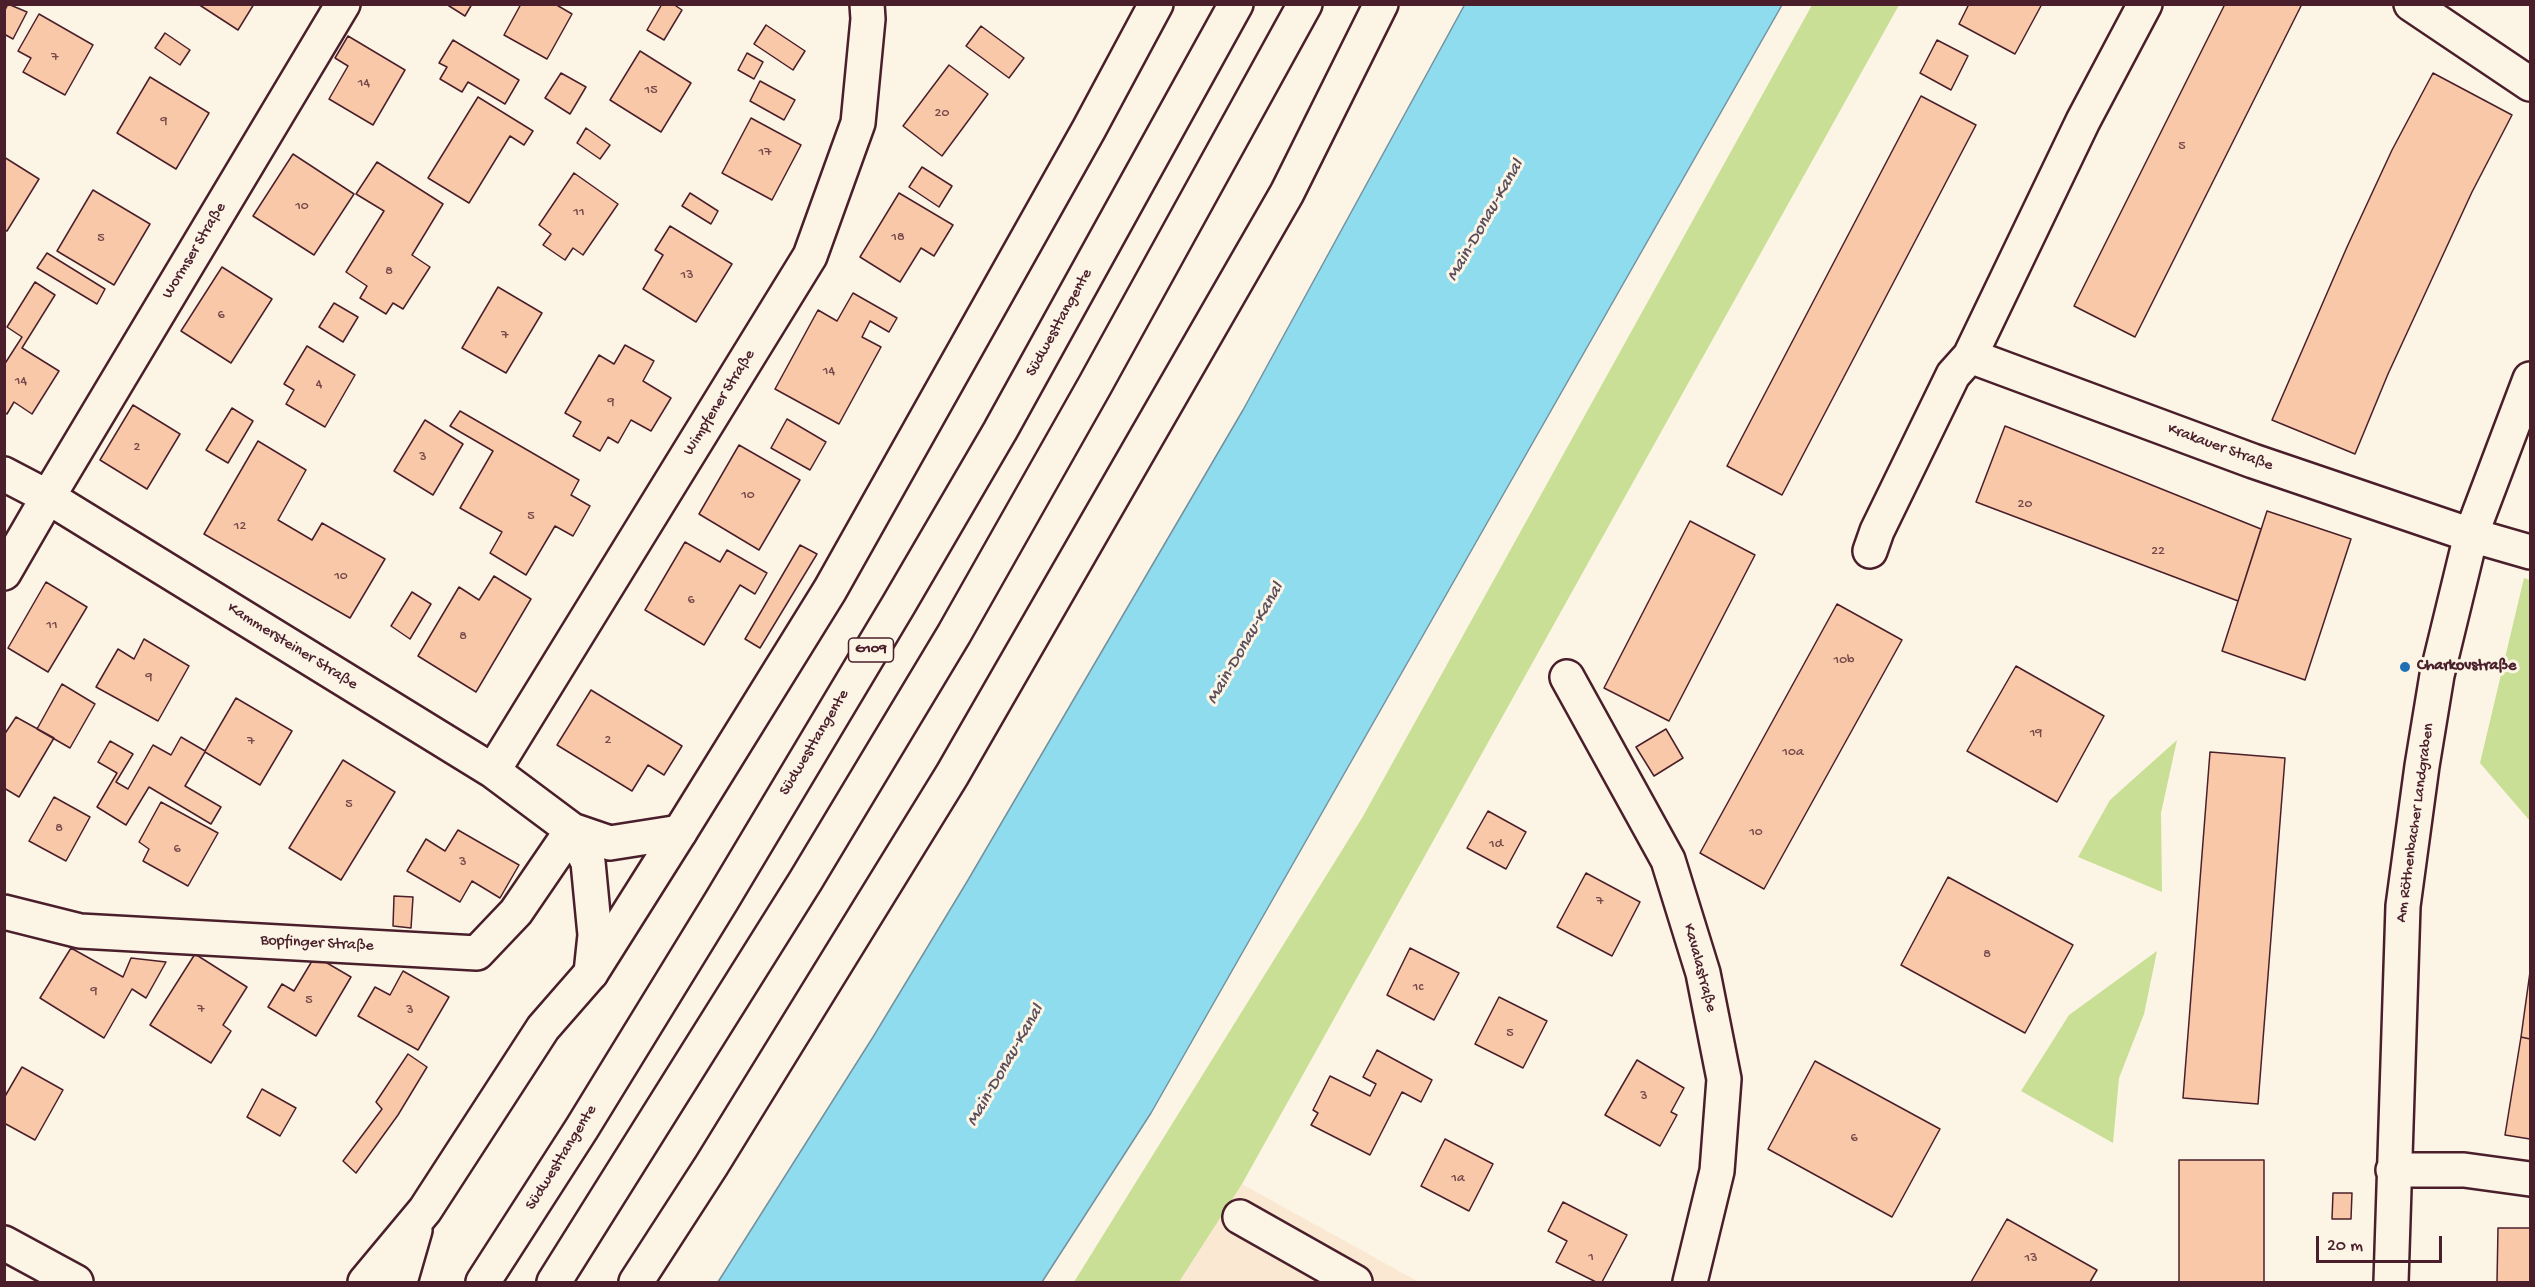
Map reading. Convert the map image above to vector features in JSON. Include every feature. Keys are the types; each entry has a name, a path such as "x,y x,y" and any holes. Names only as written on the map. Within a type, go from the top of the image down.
{"main road":[{"name":"Wormser Straße","path":"48,496 343,4"},
{"name":"Wimpfener Straße","path":"493,771 810,256 858,123 868,19 867,4"},
{"path":"365,1282 419,1217 543,1028 591,972 830,590 1067,169 1156,4"},
{"name":"Südwesttangente","path":"483,1282 582,1128 716,910 892,614 1006,420 1236,4"},
{"path":"554,1282 806,880 954,633 1095,385 1305,4"},
{"path":"636,1282 724,1146 964,754 1287,193 1382,4"},
{"path":"1870,551 1877,531 1953,375 1970,356 2082,121 2145,4"},
{"path":"2410,4 2530,84"},
{"name":"Krakauer Straße","path":"1970,356 2253,461 2471,535"},
{"name":"Am Röthenbacher Landgraben","path":"2391,1282 2403,906 2437,675 2471,535 2530,379"},
{"name":"Kammersteiner Straße","path":"4,474 48,496 493,771 572,830 610,843 680,832"},
{"path":"4,573 48,496"},
{"path":"2471,535 2530,552"},
{"name":"Kavalastraße","path":"1567,677 1668,860 1704,973 1724,1079 1717,1171 1690,1282"},
{"name":"Kammersteiner Straße","path":"572,830 588,862 595,935 591,972"},
{"name":"Bopfinger Straße","path":"4,912 80,931 477,952 516,912 572,830"},
{"path":"2393,1170 2464,1170 2530,1179"},
{"path":"400,1282 419,1217"},
{"path":"1240,1217 1355,1282"},
{"path":"4,1243 76,1282"}],"shaded area":[{"path":"1242,1184 1419,1282 1179,1282"}],"green space":[{"path":"1812,5 1899,5 1242,1184 1179,1282 1074,1282 1362,818"},
{"path":"2524,578 2530,580 2530,821 2480,763"},
{"path":"2177,740 2161,813 2162,892 2078,857 2110,800"},
{"path":"2157,951 2144,1014 2119,1078 2113,1143 2021,1091 2069,1015"}],"water":[{"name":"Main-Donau-Kanal","path":"1465,4 1782,5 1151,1113 1042,1282 718,1282 873,1037 968,880 1243,410"}],"building":[{"path":"8,4 27,12 13,39 4,34 4,12"},
{"path":"198,4 254,4 238,30"},
{"path":"446,4 472,4 465,16"},
{"path":"521,4 555,4 572,14 547,59 504,35"},
{"path":"662,4 673,4 682,10 664,40 647,30"},
{"path":"1969,4 2042,4 2015,54 1959,24"},
{"path":"2225,4 2302,4 2135,337 2074,306"},
{"path":"39,14 93,45 65,95 23,72 31,58 18,51"},
{"path":"766,25 805,51 793,70 754,44"},
{"path":"981,26 1024,58 1009,78 966,46"},
{"path":"165,33 190,50 180,65 155,48"},
{"path":"348,36 405,70 373,125 329,99 348,66 335,58"},
{"path":"453,40 519,80 505,104 468,82 462,92 440,79 447,67 439,63"},
{"path":"1937,40 1968,56 1951,90 1920,73"},
{"path":"640,51 691,83 661,132 610,100"},
{"path":"747,53 763,62 754,79 738,70"},
{"path":"949,65 988,94 942,156 903,126"},
{"path":"561,73 586,87 570,114 545,98"},
{"path":"2433,73 2512,115 2472,192 2388,374 2355,454 2272,420 2392,150"},
{"path":"150,77 209,113 176,169 117,133"},
{"path":"760,81 795,100 784,120 750,101"},
{"path":"1921,96 1976,125 1782,495 1727,466"},
{"path":"478,97 533,131 524,145 510,136 469,203 428,178"},
{"path":"751,118 801,145 772,200 722,173"},
{"path":"586,128 610,145 600,159 577,143"},
{"path":"293,154 354,194 314,255 253,216"},
{"path":"4,157 39,179 7,231 4,230"},
{"path":"377,162 443,204 412,255 430,267 403,309 393,303 386,314 360,298 367,286 346,272 384,211 356,194"},
{"path":"922,167 952,186 939,207 909,187"},
{"path":"574,173 618,204 583,255 573,248 565,260 543,245 551,234 539,225"},
{"path":"93,190 150,224 114,285 57,251"},
{"path":"690,193 718,211 711,224 682,206"},
{"path":"899,193 953,225 934,256 921,248 900,282 860,257"},
{"path":"670,226 732,264 696,322 643,289 663,255 655,250"},
{"path":"47,253 105,289 97,304 37,268"},
{"path":"222,267 272,299 231,363 181,331"},
{"path":"35,282 55,295 22,348 59,371 32,414 14,402 7,414 4,412 4,365 22,337 7,327"},
{"path":"498,287 542,313 506,373 462,348"},
{"path":"853,293 897,318 889,332 870,321 862,337 881,347 839,424 775,389 818,310 837,321"},
{"path":"334,303 358,317 343,342 319,327"},
{"path":"625,345 654,361 643,381 671,398 651,431 631,420 618,443 608,437 600,451 573,436 581,422 565,413 599,355 614,364"},
{"path":"307,346 355,375 325,427 286,404 294,390 284,384"},
{"path":"133,405 180,434 147,489 100,460"},
{"path":"232,408 253,421 228,463 206,450"},
{"path":"460,411 579,480 571,495 590,506 573,536 555,526 526,575 490,553 502,532 460,508 493,451 450,426"},
{"path":"787,419 826,442 810,470 771,448"},
{"path":"425,420 463,444 433,495 394,471"},
{"path":"2005,426 2261,529 2238,601 1976,502"},
{"path":"258,441 306,470 278,520 312,540 322,523 385,559 350,618 204,534"},
{"path":"739,445 800,480 759,550 699,514"},
{"path":"2267,511 2351,539 2305,680 2222,651"},
{"path":"1690,521 1755,555 1669,721 1604,688"},
{"path":"685,542 720,562 727,550 767,573 755,594 740,585 704,645 645,610"},
{"path":"800,545 817,554 760,648 745,639"},
{"path":"494,576 531,599 476,692 418,656 459,587 479,600"},
{"path":"46,582 87,607 48,672 8,648"},
{"path":"412,592 431,604 410,639 391,626"},
{"path":"1837,604 1902,640 1764,889 1700,853"},
{"path":"144,639 189,666 158,721 96,687 118,649 134,659"},
{"path":"2016,666 2104,716 2057,802 1967,751"},
{"path":"62,684 95,704 70,748 37,729"},
{"path":"591,690 682,746 664,775 648,765 632,791 557,745"},
{"path":"236,698 292,731 260,785 205,752 185,786 221,807 211,824 149,787 126,825 97,807 117,773 98,762 110,741 133,754 116,782 128,789 153,745 171,755 181,737 205,751"},
{"path":"16,717 54,738 19,797 4,788 4,735"},
{"path":"1666,729 1683,758 1654,776 1636,747"},
{"path":"2210,752 2285,758 2258,1104 2183,1098"},
{"path":"343,760 395,792 341,880 289,848"},
{"path":"54,797 90,817 66,861 29,841"},
{"path":"161,802 218,833 188,886 143,861 149,849 139,842"},
{"path":"1488,811 1526,832 1506,869 1467,848"},
{"path":"458,830 519,865 500,898 472,881 460,902 407,871 426,839 445,851"},
{"path":"1586,873 1640,902 1612,956 1557,927"},
{"path":"1948,877 2073,945 2025,1033 1901,965"},
{"path":"394,896 413,897 411,928 393,926"},
{"path":"71,948 123,977 131,958 166,962 146,998 132,989 104,1038 40,998"},
{"path":"1410,948 1459,973 1434,1020 1387,995"},
{"path":"195,954 247,987 223,1025 231,1031 211,1063 150,1025"},
{"path":"315,956 351,977 316,1036 268,1007 282,984 294,991"},
{"path":"403,971 449,997 418,1050 358,1016 375,987 390,995"},
{"path":"2530,972 2530,1039 2521,1037"},
{"path":"1499,997 1547,1021 1523,1068 1475,1044"},
{"path":"2521,1037 2530,1039 2530,1139 2505,1135"},
{"path":"1377,1050 1432,1080 1421,1102 1402,1092 1370,1155 1311,1125 1318,1113 1313,1110 1330,1076 1370,1096 1376,1084 1363,1077"},
{"path":"408,1054 427,1067 398,1115 356,1173 343,1161 382,1109 376,1102"},
{"path":"1637,1060 1684,1088 1671,1112 1677,1115 1660,1146 1605,1115"},
{"path":"1815,1061 1940,1129 1892,1217 1768,1149"},
{"path":"22,1067 63,1090 35,1140 4,1123 4,1098"},
{"path":"262,1089 296,1108 280,1136 247,1117"},
{"path":"1445,1139 1493,1164 1469,1211 1421,1186"},
{"path":"2179,1160 2264,1160 2264,1282 2179,1282"},
{"path":"2333,1193 2352,1193 2351,1219 2332,1219"},
{"path":"1563,1202 1627,1235 1602,1282 1596,1282 1556,1262 1567,1241 1548,1231"},
{"path":"2007,1219 2097,1270 2090,1282 1971,1282"},
{"path":"2498,1228 2530,1228 2530,1282 2497,1282"}],"place":[{"name":"Charkovstraße","path":"2405,667"}]}
